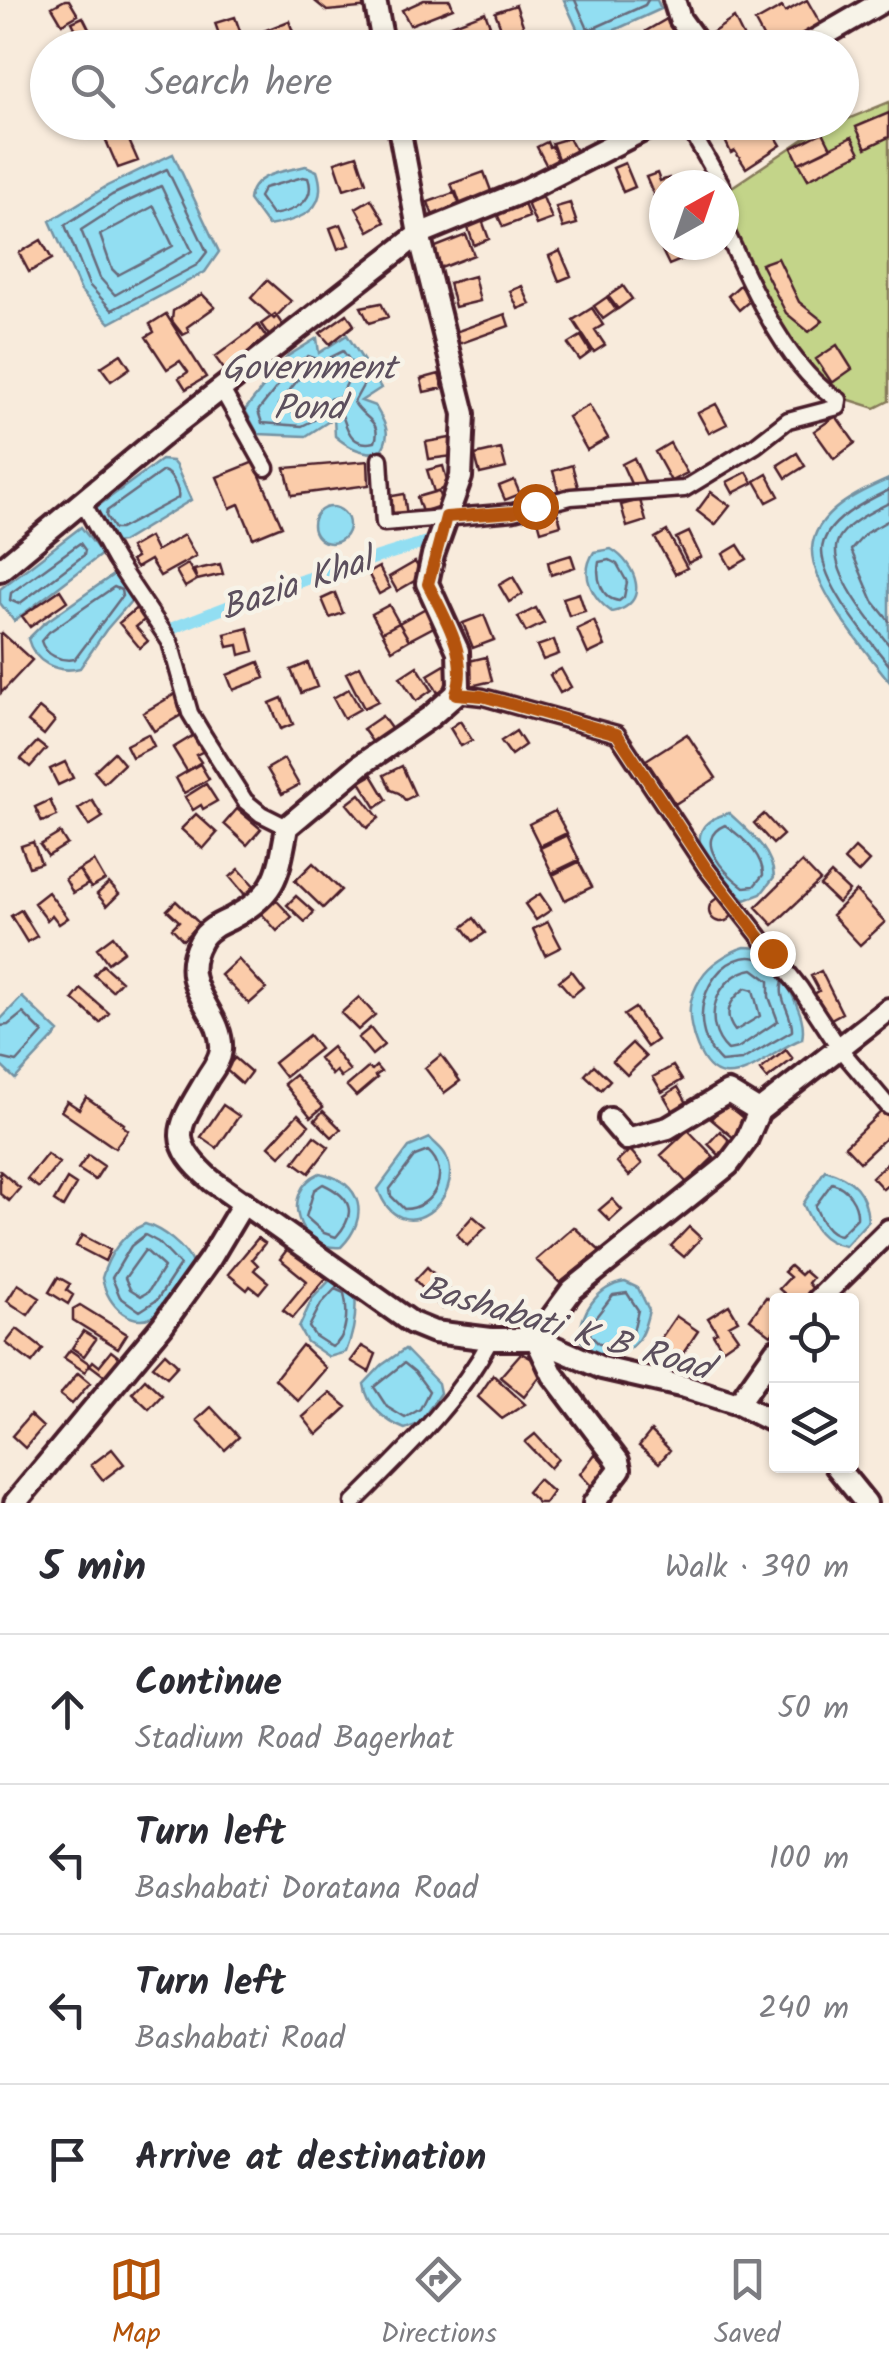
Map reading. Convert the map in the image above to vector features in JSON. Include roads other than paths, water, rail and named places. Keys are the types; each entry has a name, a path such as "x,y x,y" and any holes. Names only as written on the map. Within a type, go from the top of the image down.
{"street":[{"path":"375,0 381,30"},
{"path":"674,0 688,30"},
{"path":"833,30 884,0"},
{"path":"401,140 419,234 464,414 461,478 433,555 428,584 458,651 459,685 456,694 415,729 362,764 288,827 280,871 266,895 212,928 200,941 193,965 197,993 222,1035 220,1056 181,1125 180,1144 190,1162 412,1322 434,1332 492,1339 536,1339 602,1368 685,1386 769,1420"},
{"path":"0,570 221,388 419,234 524,191 625,140"},
{"path":"696,140 713,170"},
{"path":"380,459 384,524 444,523 513,512 571,497 684,489 756,445 788,420 838,407 839,401 813,384 786,345 739,256"},
{"path":"221,388 266,468"},
{"path":"82,502 170,642 190,713 205,738 245,801 260,814 288,827"},
{"path":"456,694 482,696 617,734 706,868 798,985 840,1049 889,1107"},
{"path":"536,1339 572,1290 728,1166 746,1141 758,1112 889,1009"},
{"path":"610,1119 627,1139 668,1128 728,1092 758,1112"},
{"path":"16,1503 162,1326 210,1259 244,1202"},
{"path":"825,1293 889,1230"},
{"path":"353,1503 445,1408 475,1370 492,1339"},
{"path":"536,1339 553,1375 618,1460 616,1479 594,1503"},
{"path":"738,1404 769,1360"},
{"path":"842,1473 866,1503"}],"water":[{"path":"564,0 657,0 661,9 615,30 578,30"},
{"path":"173,154 219,252 205,272 110,323 81,291 50,221 107,186"},
{"path":"306,166 317,171 320,184 316,204 301,216 268,226 249,200 251,191 270,175"},
{"name":"Government Pond","path":"347,335 381,388 361,401 375,406 384,423 387,434 380,452 362,451 340,440 335,436 334,418 306,436 258,434 245,410 288,356 317,338 319,353"},
{"path":"161,460 172,461 176,466 191,500 122,542 112,543 94,509"},
{"path":"889,479 889,681 830,599 820,581 812,549 821,524 830,514"},
{"path":"331,507 344,512 349,525 344,538 331,543 318,538 313,525 318,512"},
{"path":"81,527 102,554 14,621 0,603 0,589"},
{"path":"611,549 628,564 636,584 632,601 612,612 594,593 588,577 594,552"},
{"path":"113,575 128,581 134,592 132,600 80,668 55,668 41,660 28,639"},
{"path":"729,813 758,842 769,858 774,877 761,894 745,900 722,880 700,842 702,830 711,820"},
{"path":"745,947 763,948 798,985 790,990 802,1020 802,1039 744,1071 724,1074 708,1065 697,1047 691,1003 709,968"},
{"path":"22,997 59,1032 15,1079 0,1065 0,1020"},
{"path":"430,1138 446,1156 450,1172 447,1188 428,1213 415,1218 401,1217 388,1208 378,1189 409,1147"},
{"path":"825,1170 850,1182 864,1202 868,1221 845,1246 823,1237 803,1204"},
{"path":"320,1173 346,1184 358,1202 356,1224 341,1247 313,1240 299,1218 300,1193"},
{"path":"145,1224 172,1239 192,1263 165,1307 146,1318 135,1318 112,1302 102,1278 118,1246"},
{"path":"333,1277 355,1294 356,1309 346,1352 329,1357 307,1342 299,1328 312,1299"},
{"path":"625,1282 638,1288 649,1310 642,1332 626,1350 595,1355 580,1340 583,1320 599,1295"},
{"path":"405,1349 438,1383 440,1393 419,1424 405,1429 378,1412 364,1384"}],"waterway":[{"name":"Bazia Khal","path":"165,631 268,591 430,541"}],"water label":[{"name":"Bashabati K B Road","path":"565,1330"}]}
